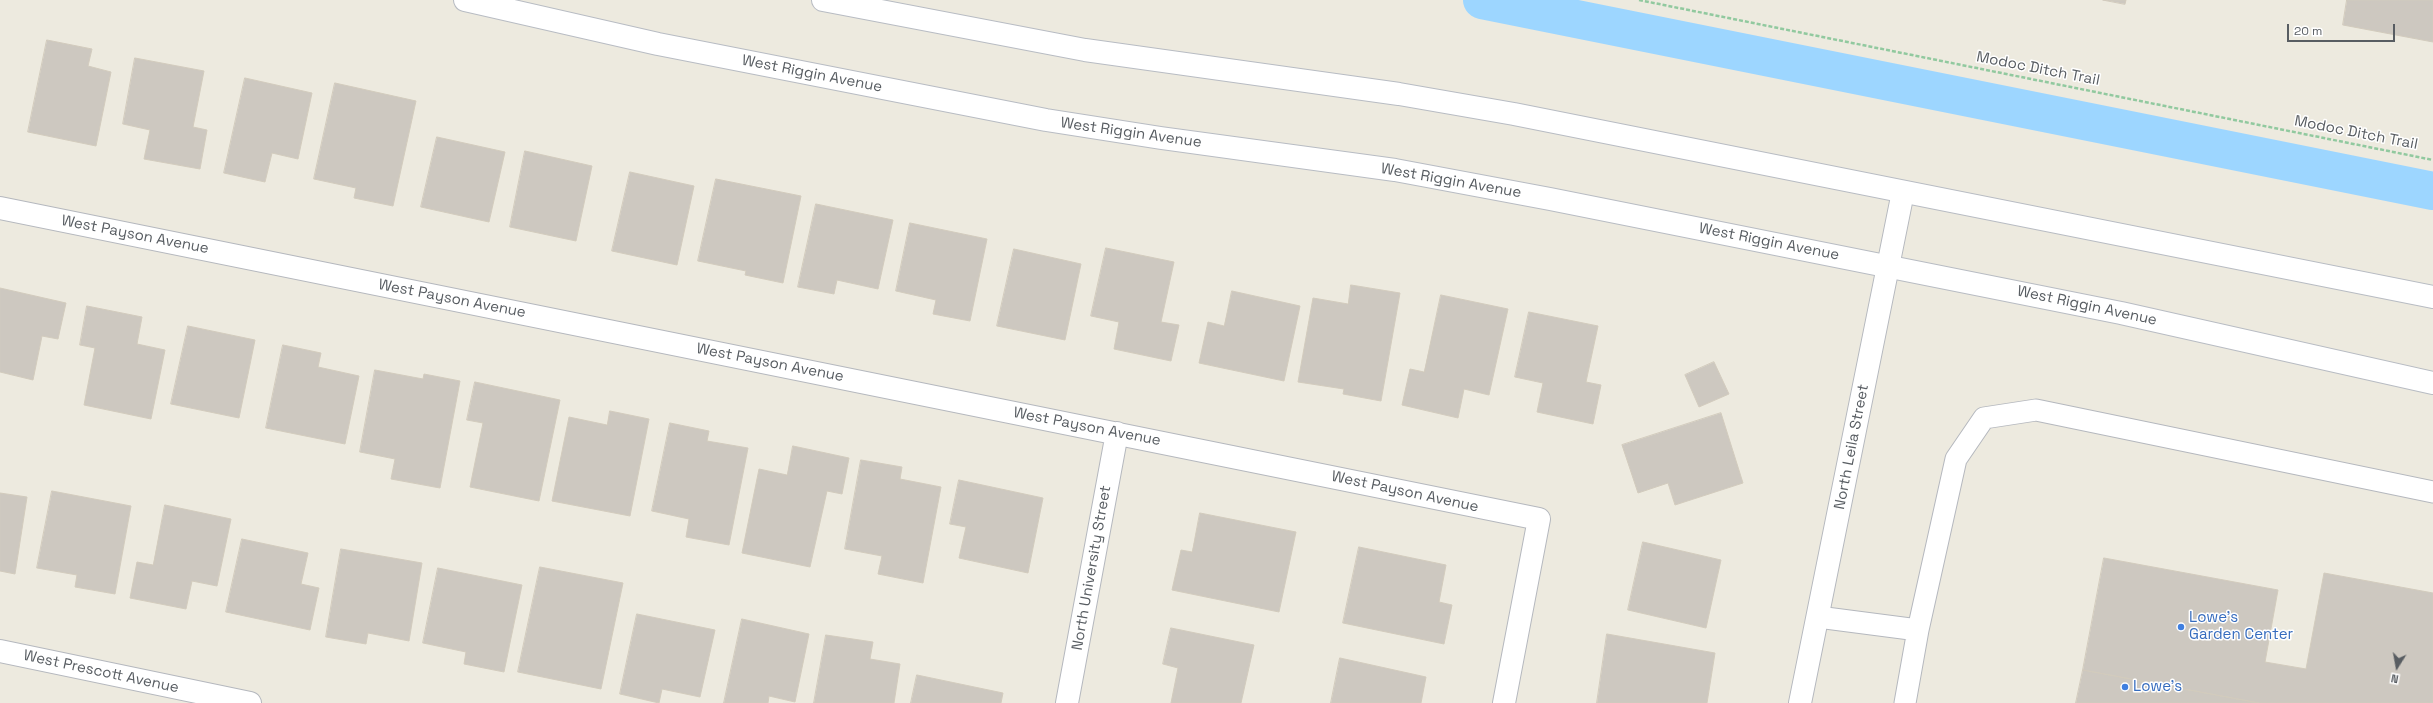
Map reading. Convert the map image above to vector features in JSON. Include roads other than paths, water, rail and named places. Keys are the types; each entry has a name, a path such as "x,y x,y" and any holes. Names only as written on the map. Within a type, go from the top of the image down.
{"main road":[{"name":"West Riggin Avenue","path":"466,0 651,42 1046,120 1434,176 2121,313 2433,383"},
{"path":"823,0 1085,50 1443,102 2433,298"},
{"name":"North Leila Street","path":"1800,703 1903,192"},
{"name":"West Payson Avenue","path":"0,208 1540,519 1504,703"},
{"name":"North University Street","path":"1068,703 1117,433"},
{"name":"West Prescott Avenue","path":"0,651 250,703"}],"lane":[{"path":"1905,703 1918,630 1956,459 1984,418 2036,410 2433,492"},
{"path":"1818,617 1918,630"}],"waterway":[{"path":"1482,0 2433,191"}],"place":[{"name":"Lowe's Garden Center","path":"2181,627"},
{"name":"Lowe's","path":"2125,687"}]}
